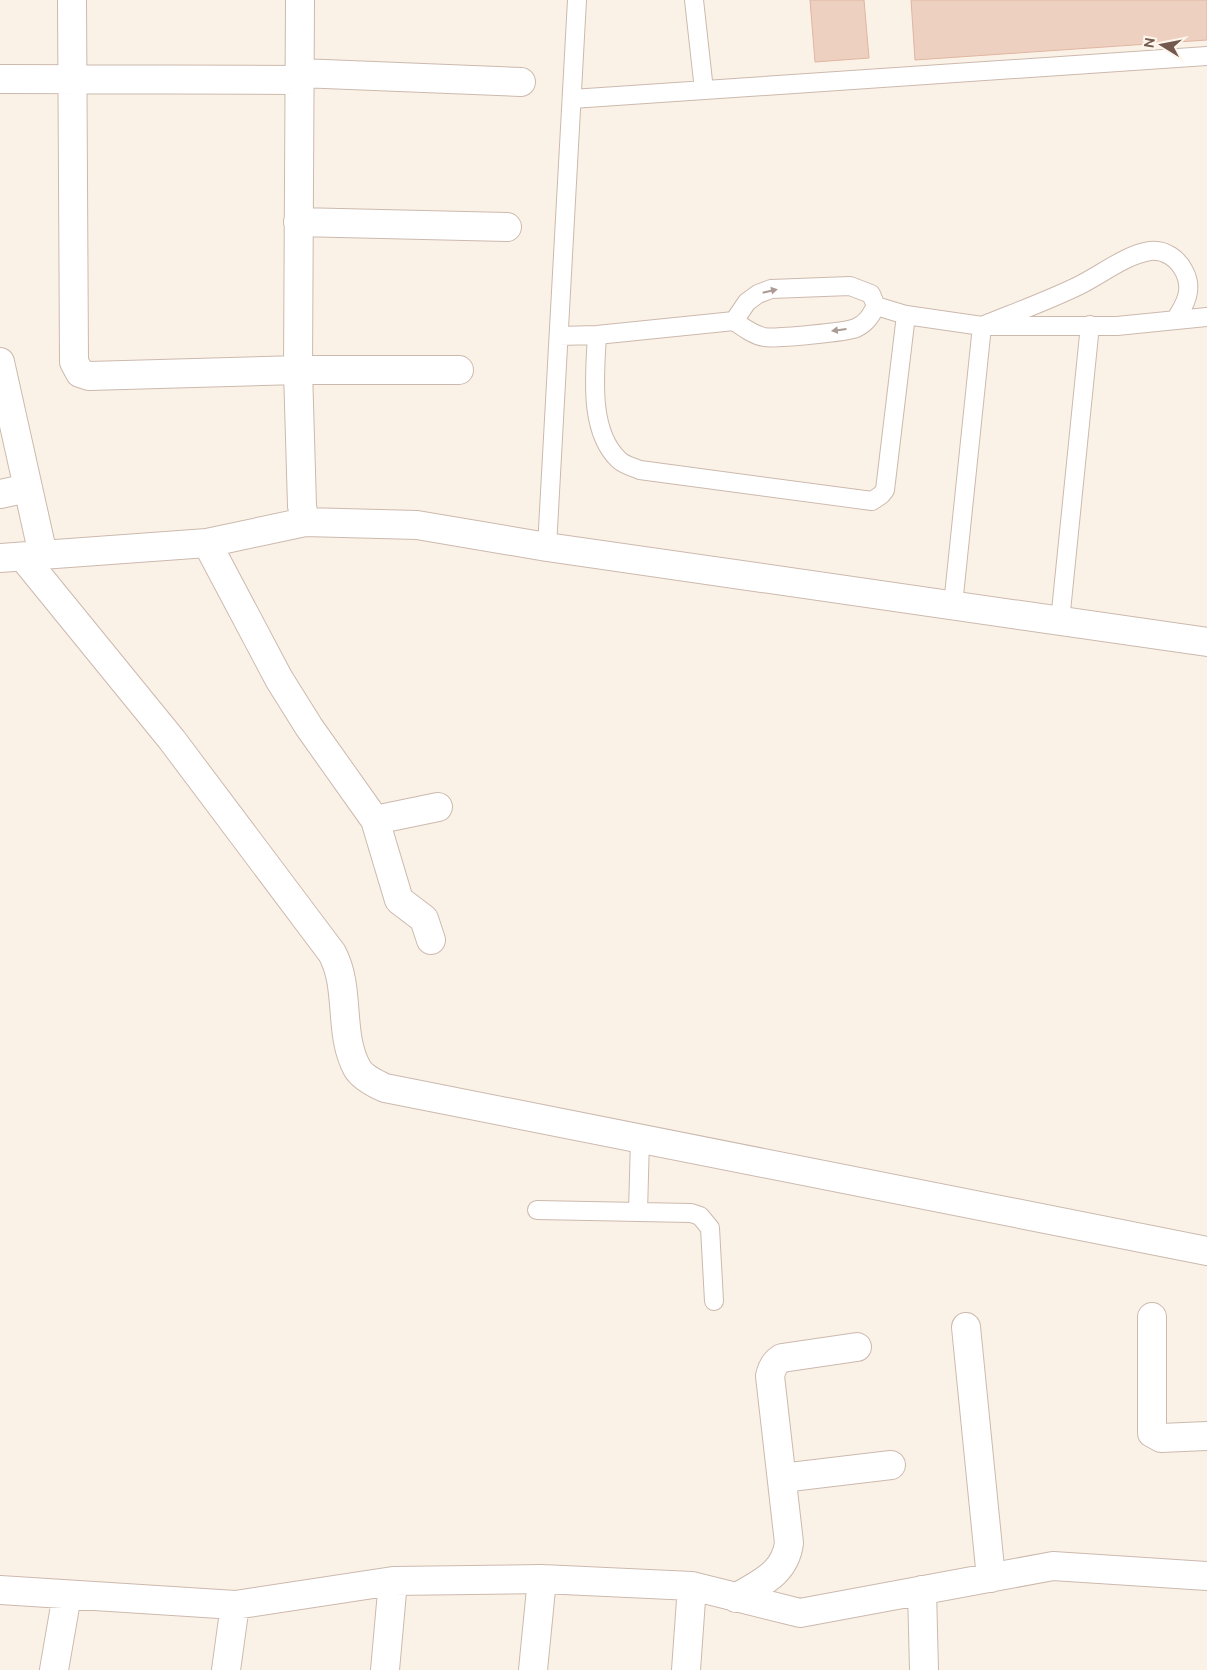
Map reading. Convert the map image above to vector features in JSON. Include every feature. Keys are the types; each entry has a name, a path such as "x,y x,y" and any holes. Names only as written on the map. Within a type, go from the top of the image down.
{"street":[{"path":"72,0 74,362 80,373 89,376 298,370 459,370"},
{"path":"300,0 298,370 302,506 305,522"},
{"path":"0,79 300,77 521,82"},
{"path":"298,222 507,227"},
{"path":"0,362 28,488 22,556 172,740 332,952 340,967 348,1043 358,1070 385,1088 1207,1251"},
{"path":"0,494 28,488"},
{"path":"22,556 207,543 305,522 417,525 547,547 1207,642"},
{"path":"207,543 279,679 309,727 375,820 396,896 407,908 424,918 432,940"},
{"path":"375,820 438,807"},
{"path":"1152,1317 1152,1433 1161,1438 1207,1436"},
{"path":"966,1328 991,1578"},
{"path":"736,1598 770,1577 787,1558 789,1543 770,1376 776,1362 782,1358 857,1347"},
{"path":"782,1478 891,1465"},
{"path":"0,1590 235,1605 393,1581 542,1579 692,1586 800,1613 1053,1566 1207,1576"},
{"path":"533,1670 542,1579"},
{"path":"385,1670 393,1581"},
{"path":"686,1670 692,1586"},
{"path":"922,1590 924,1670"},
{"path":"54,1670 67,1595"},
{"path":"226,1670 235,1605"}],"lane":[{"path":"547,547 577,0"},
{"path":"694,0 704,90"},
{"path":"572,99 1207,56"},
{"path":"982,326 1077,287 1135,256 1151,251 1174,257 1185,272 1190,290 1185,306 1175,320"},
{"path":"734,321 746,302 758,294 772,289 850,286 871,294 876,306"},
{"path":"558,336 597,335 734,321 750,332 764,337 778,338 855,328 868,320 876,306"},
{"path":"876,306 906,315 982,326 1117,326 1207,317"},
{"path":"597,335 594,388 600,428 610,450 620,462 640,470 872,501 881,496 885,490 906,315"},
{"path":"953,605 982,326"},
{"path":"1060,621 1090,326"},
{"path":"638,1212 640,1139"},
{"path":"537,1210 691,1213 706,1222 710,1228 714,1301"}],"building":[{"path":"810,0 864,0 869,58 815,62"},
{"path":"911,0 1207,0 1207,40 915,60"}]}
